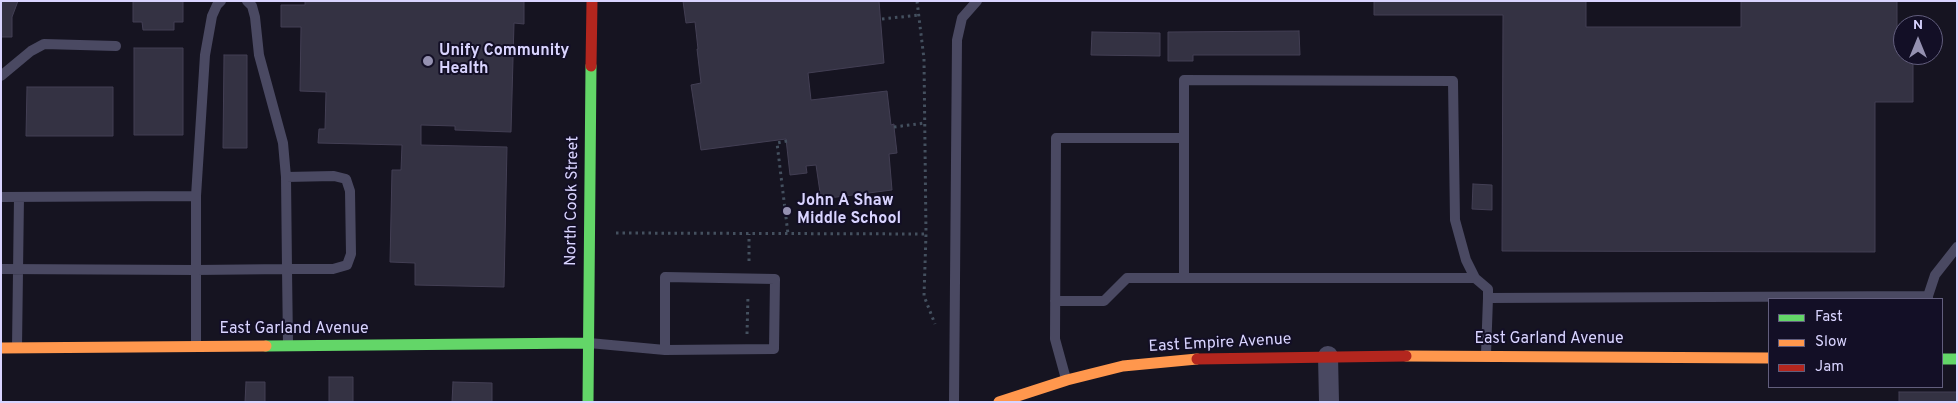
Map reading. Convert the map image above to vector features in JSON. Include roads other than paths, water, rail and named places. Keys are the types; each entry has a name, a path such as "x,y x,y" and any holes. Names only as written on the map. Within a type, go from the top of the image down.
{"street":[{"name":"North Cook Street","path":"588,402 592,1"},
{"name":"East Garland Avenue","path":"1,348 588,343"},
{"name":"East Garland Avenue","path":"1328,356 1768,358"},
{"name":"East Empire Avenue","path":"999,402 1067,380 1122,366 1181,359 1328,356"},
{"path":"1328,356 1329,402"},
{"path":"1943,359 1957,359"}],"lane":[{"path":"196,347 196,196 205,55 212,16 221,1"},
{"path":"247,1 252,6 255,17 259,55 283,143 286,176 288,346"},
{"path":"954,402 957,40 962,18 977,1"},
{"path":"1,76 31,51 44,44 116,46"},
{"path":"1184,278 1184,80 1453,81 1455,220 1466,260 1475,278 1488,290 1486,356"},
{"path":"1067,380 1055,339 1056,138 1184,138"},
{"path":"1,269 333,269 347,265 351,254 350,191 346,179 334,176 286,176"},
{"path":"1,197 196,196"},
{"path":"17,348 19,197"},
{"path":"1488,298 1928,298 1936,275 1957,247"},
{"path":"588,343 665,350 774,349 775,279 664,277 665,350"},
{"path":"1055,300 1104,300 1127,278 1475,278"}],"place":[{"name":"Unify Community Health","path":"428,61"},
{"name":"John A Shaw Middle School","path":"787,211"}]}
